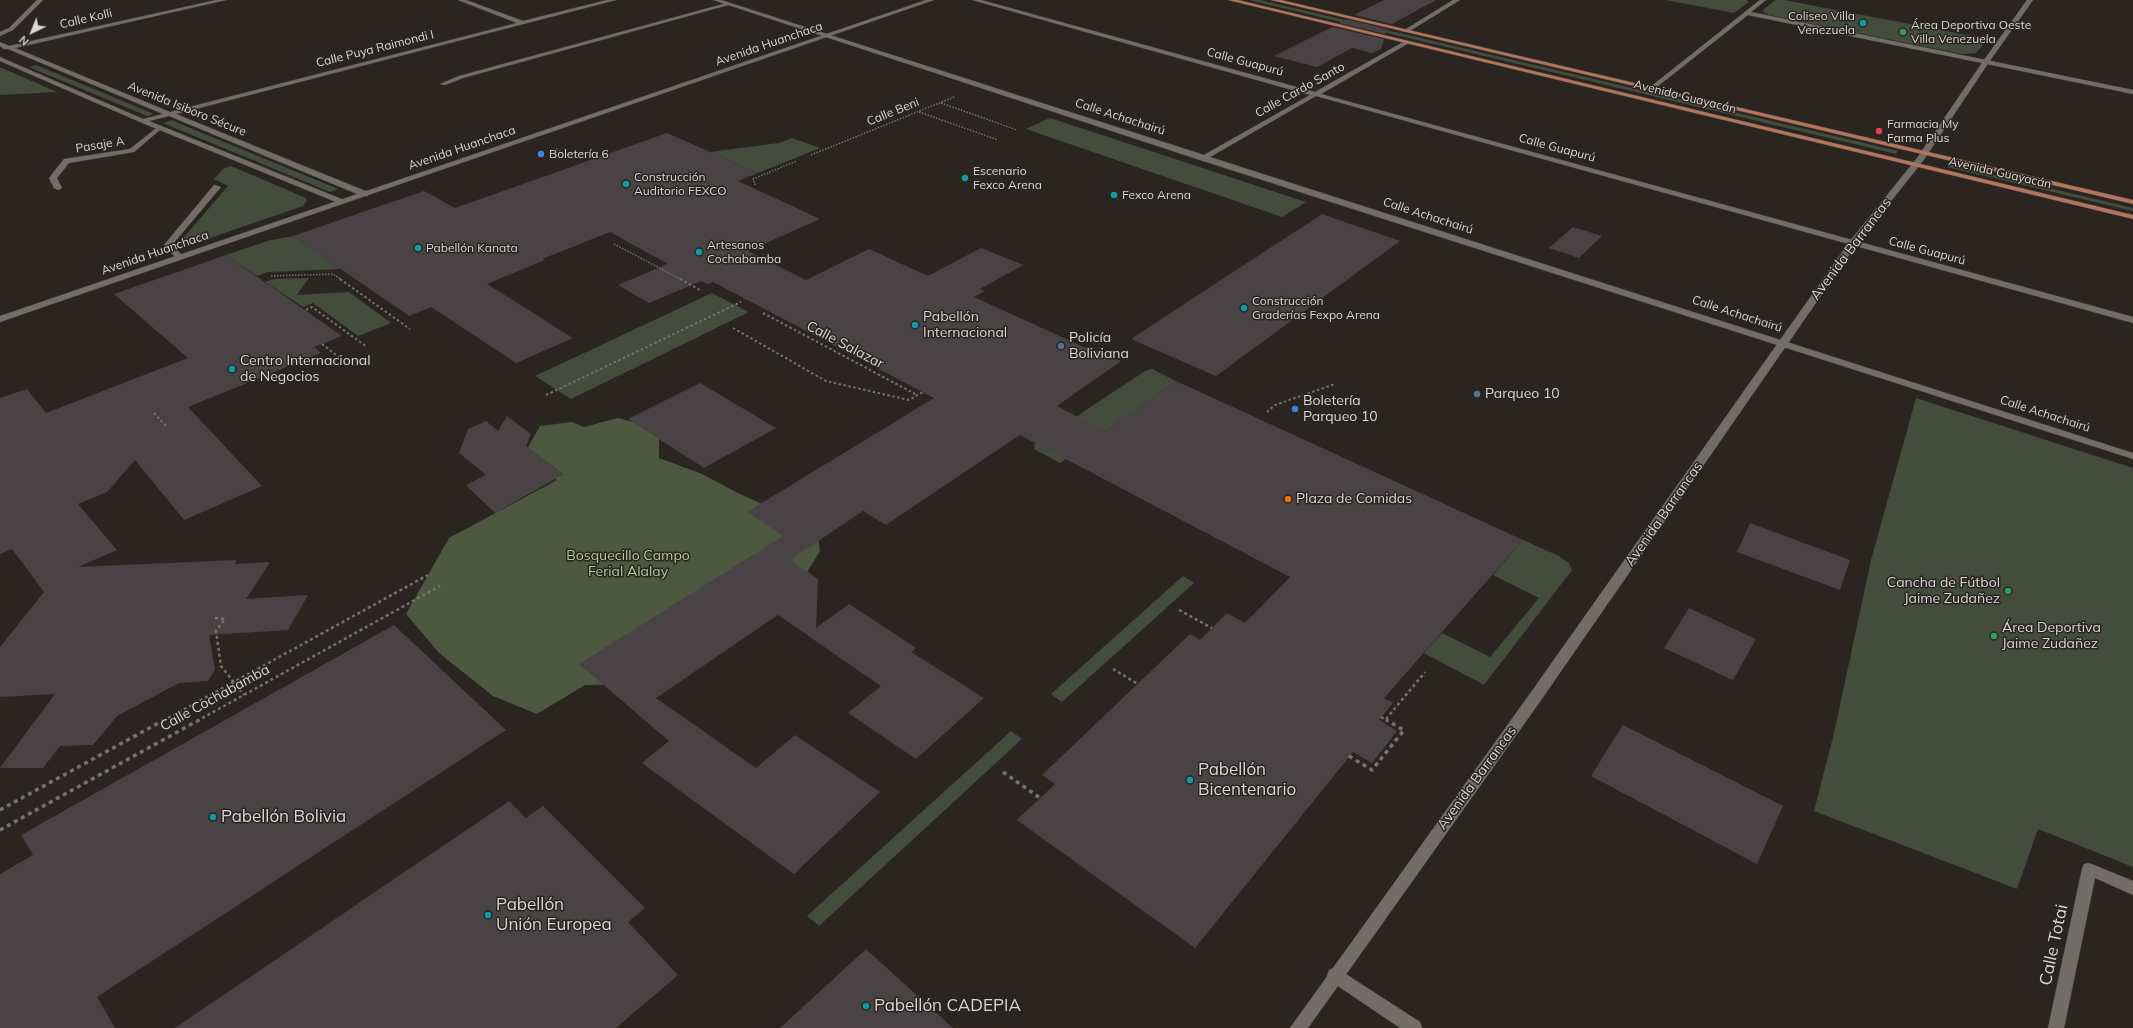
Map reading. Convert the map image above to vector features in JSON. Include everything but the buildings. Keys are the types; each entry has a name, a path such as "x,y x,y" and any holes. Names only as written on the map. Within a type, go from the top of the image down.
{"main road":[{"name":"Avenida Guayacán","path":"1231,0 2133,217"},
{"name":"Avenida Guayacán","path":"1274,0 2133,202"}],"street":[{"path":"0,34 11,29 40,0"},
{"name":"Calle Kolli","path":"0,50 223,0"},
{"path":"461,0 522,23"},
{"name":"Calle Puya Raimondi I","path":"142,121 167,113 613,0"},
{"name":"Calle Achachairú","path":"716,0 1203,158 1782,342 2133,456"},
{"name":"Avenida Huanchaca","path":"0,319 932,0"},
{"name":"Calle Guapurú","path":"975,0 2133,320"},
{"path":"1406,31 1457,0"},
{"path":"1651,89 1763,0"},
{"name":"Avenida Barrancas","path":"1298,1028 1534,699 1782,342 1853,243 1924,153 1986,61 2030,0"},
{"path":"443,84 462,77 729,4"},
{"path":"1746,13 2133,92"},
{"name":"Calle Cardo Santo","path":"1203,158 1407,42"},
{"name":"Avenida Isiboro Sécure","path":"0,44 365,194"},
{"path":"0,59 20,53"},
{"name":"Avenida Isiboro Sécure","path":"0,59 142,121 341,202"},
{"name":"Pasaje A","path":"58,188 53,178 67,162 132,151 159,128"},
{"path":"180,257 168,246 217,188"},
{"name":"Calle Totai","path":"2056,1028 2089,869 2133,888"},
{"path":"1335,975 1414,1028"}],"path":[{"name":"Calle Beni","path":"811,155 980,86"},
{"path":"941,103 1017,130"},
{"path":"918,112 998,140"},
{"path":"553,147 568,155"},
{"path":"756,185 753,179 798,161"},
{"path":"614,244 702,291"},
{"path":"270,276 333,274 410,329"},
{"path":"546,395 741,302"},
{"path":"306,310 312,307 367,347"},
{"name":"Calle Salazar","path":"763,313 917,395"},
{"path":"733,328 826,382 909,400 923,392"},
{"path":"322,344 340,358"},
{"path":"1267,412 1274,405 1335,384"},
{"path":"154,413 166,426"},
{"name":"Calle Cochabamba","path":"0,810 428,575"},
{"name":"Calle Cochabamba","path":"0,830 440,586"},
{"path":"1179,610 1212,628"},
{"path":"215,618 225,618 216,631 221,666 244,695"},
{"path":"1113,669 1138,684"},
{"path":"1386,720 1425,672"},
{"path":"1349,756 1372,770 1404,730 1381,717"},
{"path":"1002,772 1040,798"}],"green space":[{"path":"1249,0 1260,0 1898,151 1896,154"},
{"path":"1666,0 1746,0 1749,2 1734,13"},
{"name":"Área Deportiva Oeste Villa Venezuela","path":"1775,0 1784,0 1988,39 1976,53 1962,54 1769,15 1762,11"},
{"path":"36,65 154,114 147,116 29,67"},
{"path":"0,68 2,68 57,92 0,95"},
{"path":"1050,118 1306,202 1282,217 1026,129"},
{"path":"171,120 338,189 330,192 163,123"},
{"path":"792,138 820,148 758,173 710,152 779,143"},
{"path":"1948,164 2133,208 2133,211 1947,167"},
{"path":"231,166 306,198 307,201 303,206 181,248 179,243 228,186 214,179 224,168"},
{"path":"293,236 341,269 268,272 257,276 226,255 271,240"},
{"path":"309,278 297,295 349,292 391,323 358,336 313,303 303,307 265,282 274,279"},
{"path":"712,293 749,312 571,399 535,376"},
{"path":"1152,369 1176,381 1060,463 1034,449 1035,444 1145,371"},
{"name":"Área Deportiva Jaime Zudañez","path":"1916,398 2133,468 2133,867 2038,829 2017,889 1814,811 1834,733 1871,560"},
{"name":"Bosquecillo Campo Ferial Alalay","path":"618,418 659,429 659,458 702,474 738,493 817,529 820,551 799,585 646,684 585,685 537,714 493,696 439,653 406,614 449,538 557,480 523,456 540,426 572,422 584,427"},
{"path":"1523,540 1559,556 1569,563 1572,570 1484,685 1424,653 1442,633 1490,657 1539,598 1493,575"},
{"path":"1183,576 1194,583 1062,702 1051,694"},
{"path":"1011,731 1022,739 819,926 807,916"}],"place":[{"name":"Coliseo Villa Venezuela","path":"1863,23"},
{"name":"Área Deportiva Oeste Villa Venezuela","path":"1903,32"},
{"name":"Farmacia My Farma Plus","path":"1879,131"},
{"name":"Boletería 6","path":"541,154"},
{"name":"Escenario Fexco Arena","path":"965,178"},
{"name":"Construcción Auditorio FEXCO","path":"626,184"},
{"name":"Fexco Arena","path":"1114,195"},
{"name":"Pabellón Kanata","path":"418,248"},
{"name":"Artesanos Cochabamba","path":"699,252"},
{"name":"Construcción Graderías Fexpo Arena","path":"1244,308"},
{"name":"Pabellón Internacional","path":"915,325"},
{"name":"Policía Boliviana","path":"1061,346"},
{"name":"Centro Internacional de Negocios","path":"232,369"},
{"name":"Parqueo 10","path":"1477,394"},
{"name":"Boletería Parqueo 10","path":"1295,409"},
{"name":"Plaza de Comidas","path":"1288,499"},
{"name":"Cancha de Fútbol Jaime Zudañez","path":"2008,591"},
{"name":"Área Deportiva Jaime Zudañez","path":"1994,636"},
{"name":"Pabellón Bicentenario","path":"1190,780"},
{"name":"Pabellón Bolivia","path":"213,817"},
{"name":"Pabellón Unión Europea","path":"488,915"},
{"name":"Pabellón CADEPIA","path":"866,1006"}]}
